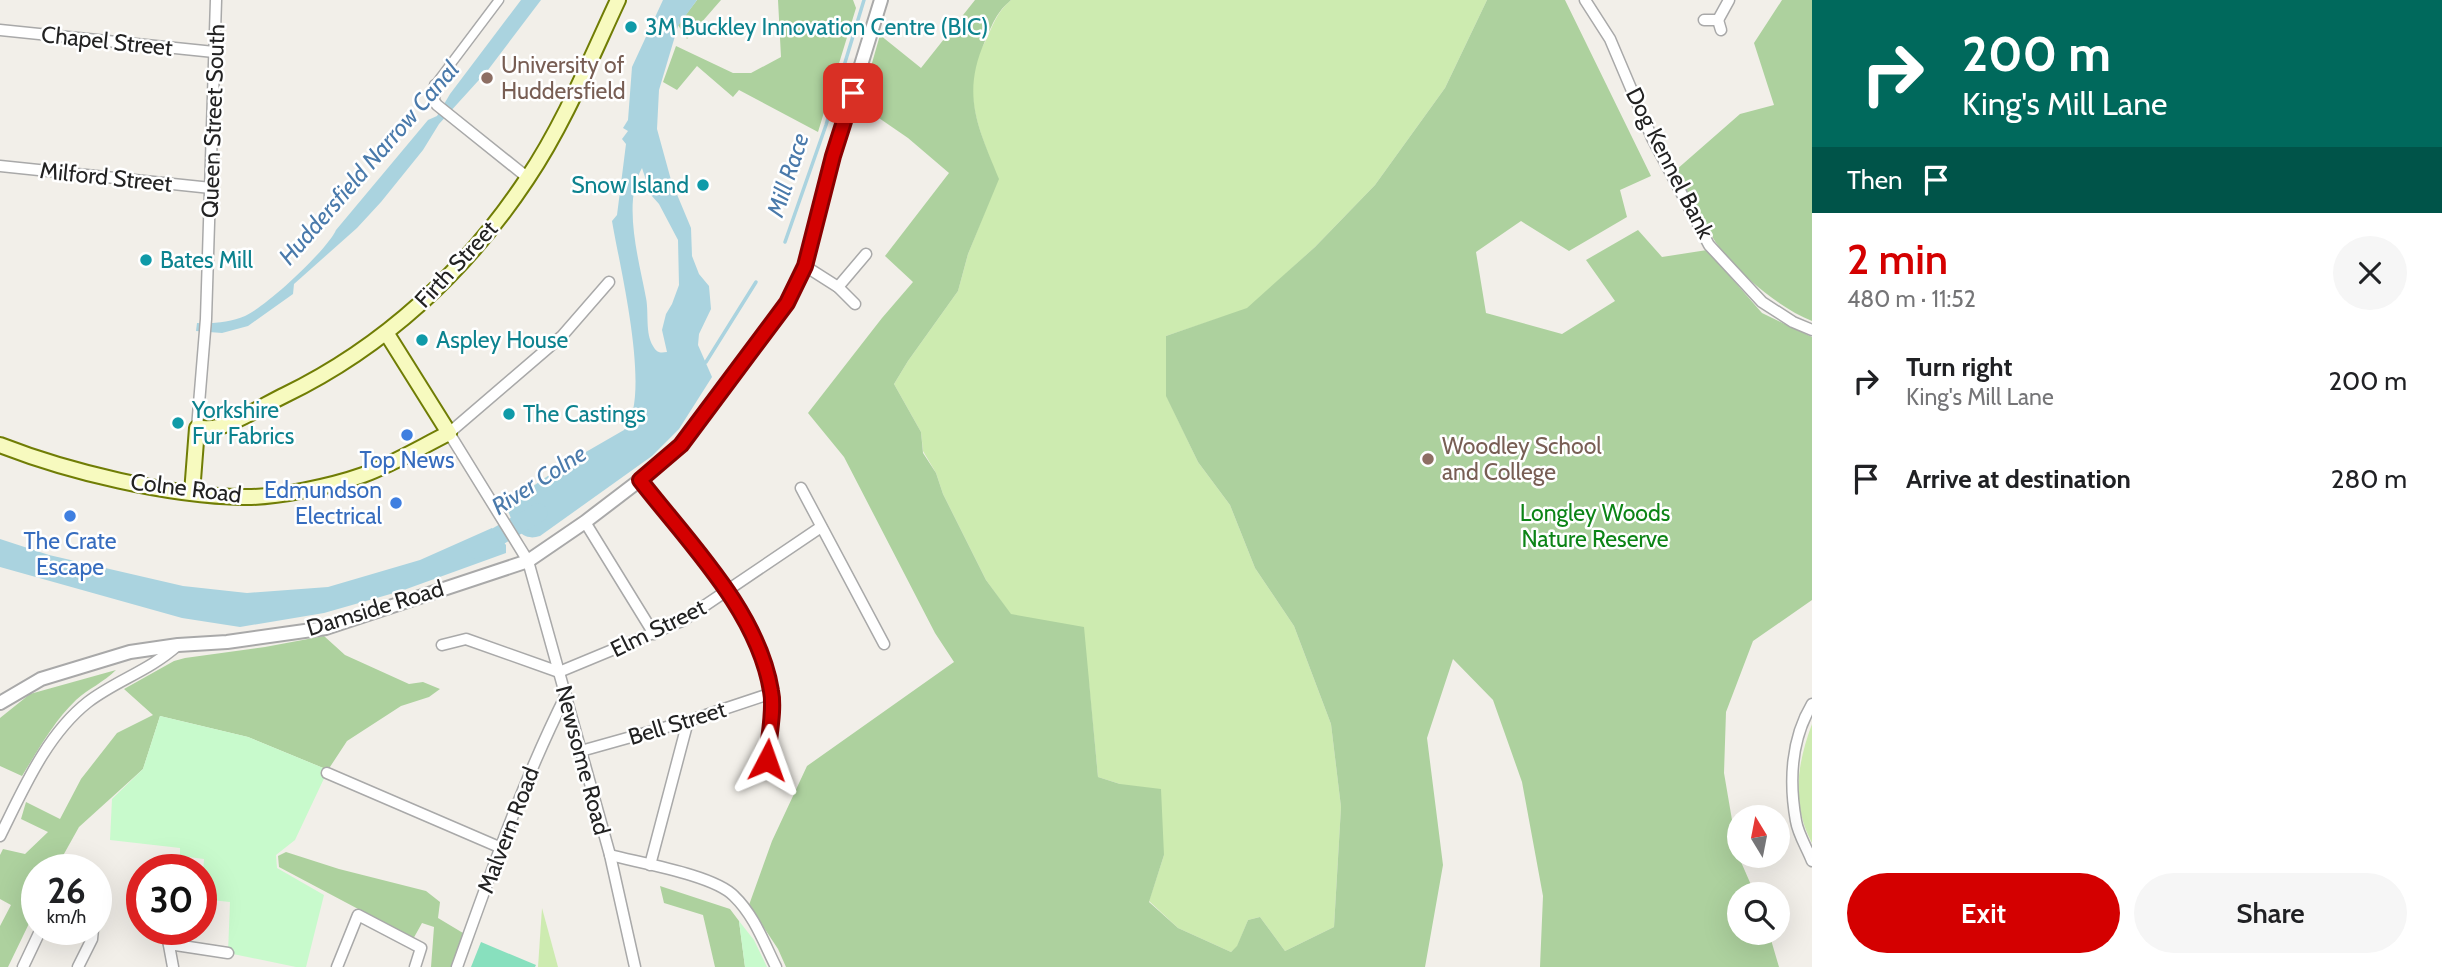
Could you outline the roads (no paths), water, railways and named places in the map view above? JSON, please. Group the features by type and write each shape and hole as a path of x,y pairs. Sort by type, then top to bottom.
{"main road":[{"name":"Firth Street","path":"197,428 217,428 310,383 387,334 462,264 528,178 557,127 618,0"},
{"path":"387,334 449,433"},
{"name":"Queen Street South","path":"192,493 197,428"},
{"name":"Colne Road","path":"0,445 29,456 115,478 192,493 246,498 308,489 363,475 449,433"}],"street":[{"name":"Queen Street South","path":"197,428 206,319 216,0"},
{"path":"499,0 435,85 434,101 528,178"},
{"name":"Damside Road","path":"0,703 41,679 130,652 326,628 526,559 585,522 640,480 681,445 787,303 805,266 833,156 881,0"},
{"name":"Dog Kennel Bank","path":"1585,0 1611,39 1652,138 1709,245 1762,302 1793,322 1812,330"},
{"path":"1721,30 1718,20 1729,0"},
{"path":"1704,20 1718,20"},
{"name":"Chapel Street","path":"0,30 214,52"},
{"name":"Milford Street","path":"0,166 211,188"},
{"path":"838,287 866,254"},
{"path":"805,266 838,287 855,304"},
{"path":"449,433 562,335 609,282"},
{"name":"Newsome Road","path":"449,433 526,559 610,855 635,967"},
{"path":"640,480 727,592 757,641 772,693 767,760"},
{"path":"801,488 884,644"},
{"path":"585,522 654,634"},
{"name":"Elm Street","path":"559,672 682,621 821,527"},
{"path":"442,645 467,639 559,672"},
{"path":"0,836 28,779 72,717 112,686 159,662 178,645"},
{"name":"Bell Street","path":"581,751 688,721 772,693"},
{"name":"Malvern Road","path":"457,967 499,847 540,746 566,695"},
{"path":"1812,704 1794,749 1792,777 1796,822 1812,861"},
{"path":"650,865 688,721"},
{"path":"327,773 499,847"},
{"path":"610,855 714,882 733,894 755,924 776,967"},
{"path":"337,967 358,915 421,948 415,967"},
{"path":"23,967 33,945"},
{"path":"78,967 89,945"},
{"path":"169,945 173,967"},
{"path":"176,945 228,953"}],"water":[{"path":"521,0 541,0 488,70 439,124 423,150 381,202 357,228 294,284 293,294 248,326 222,333 196,331 197,323 228,321 255,310 309,263 428,120 437,116 450,94"},
{"path":"663,0 697,0 678,26 659,90 657,129 671,180 691,228 692,256 699,274 709,286 711,309 699,334 698,345 712,377 679,429 652,456 540,536 527,536 517,530 506,505 565,464 624,430 632,414 635,362 632,330 612,221 617,215 626,144 622,139 628,131 623,128 628,120 632,67","holes":["642,168 651,195 659,204 678,240 679,285 662,330 667,352 656,350 649,335 646,298 636,249 633,198"]},
{"path":"492,528 506,545 506,553 401,591 324,613 240,627 182,618 0,567 0,539 49,555 183,586 247,593 328,587 420,560"}],"waterway":[{"name":"Mill Race","path":"785,242 826,125 864,0"},
{"name":"Mill Race","path":"706,362 756,282"},
{"name":"River Colne","path":"476,549 538,513"}],"place":[{"name":"3M Buckley Innovation Centre (BIC)","path":"631,27"},
{"name":"University of Huddersfield","path":"487,78"},
{"name":"Snow Island","path":"703,185"},
{"name":"Bates Mill","path":"146,260"},
{"name":"Aspley House","path":"422,340"},
{"name":"The Castings","path":"509,414"},
{"name":"Yorkshire Fur Fabrics","path":"178,423"},
{"name":"Top News","path":"407,435"},
{"name":"Woodley School and College","path":"1428,459"},
{"name":"Edmundson Electrical","path":"396,503"},
{"name":"The Crate Escape","path":"70,516"}],"water label":[{"name":"Huddersfield Narrow Canal","path":"369,163"}],"park label":[{"name":"Longley Woods Nature Reserve","path":"1595,526"}]}
